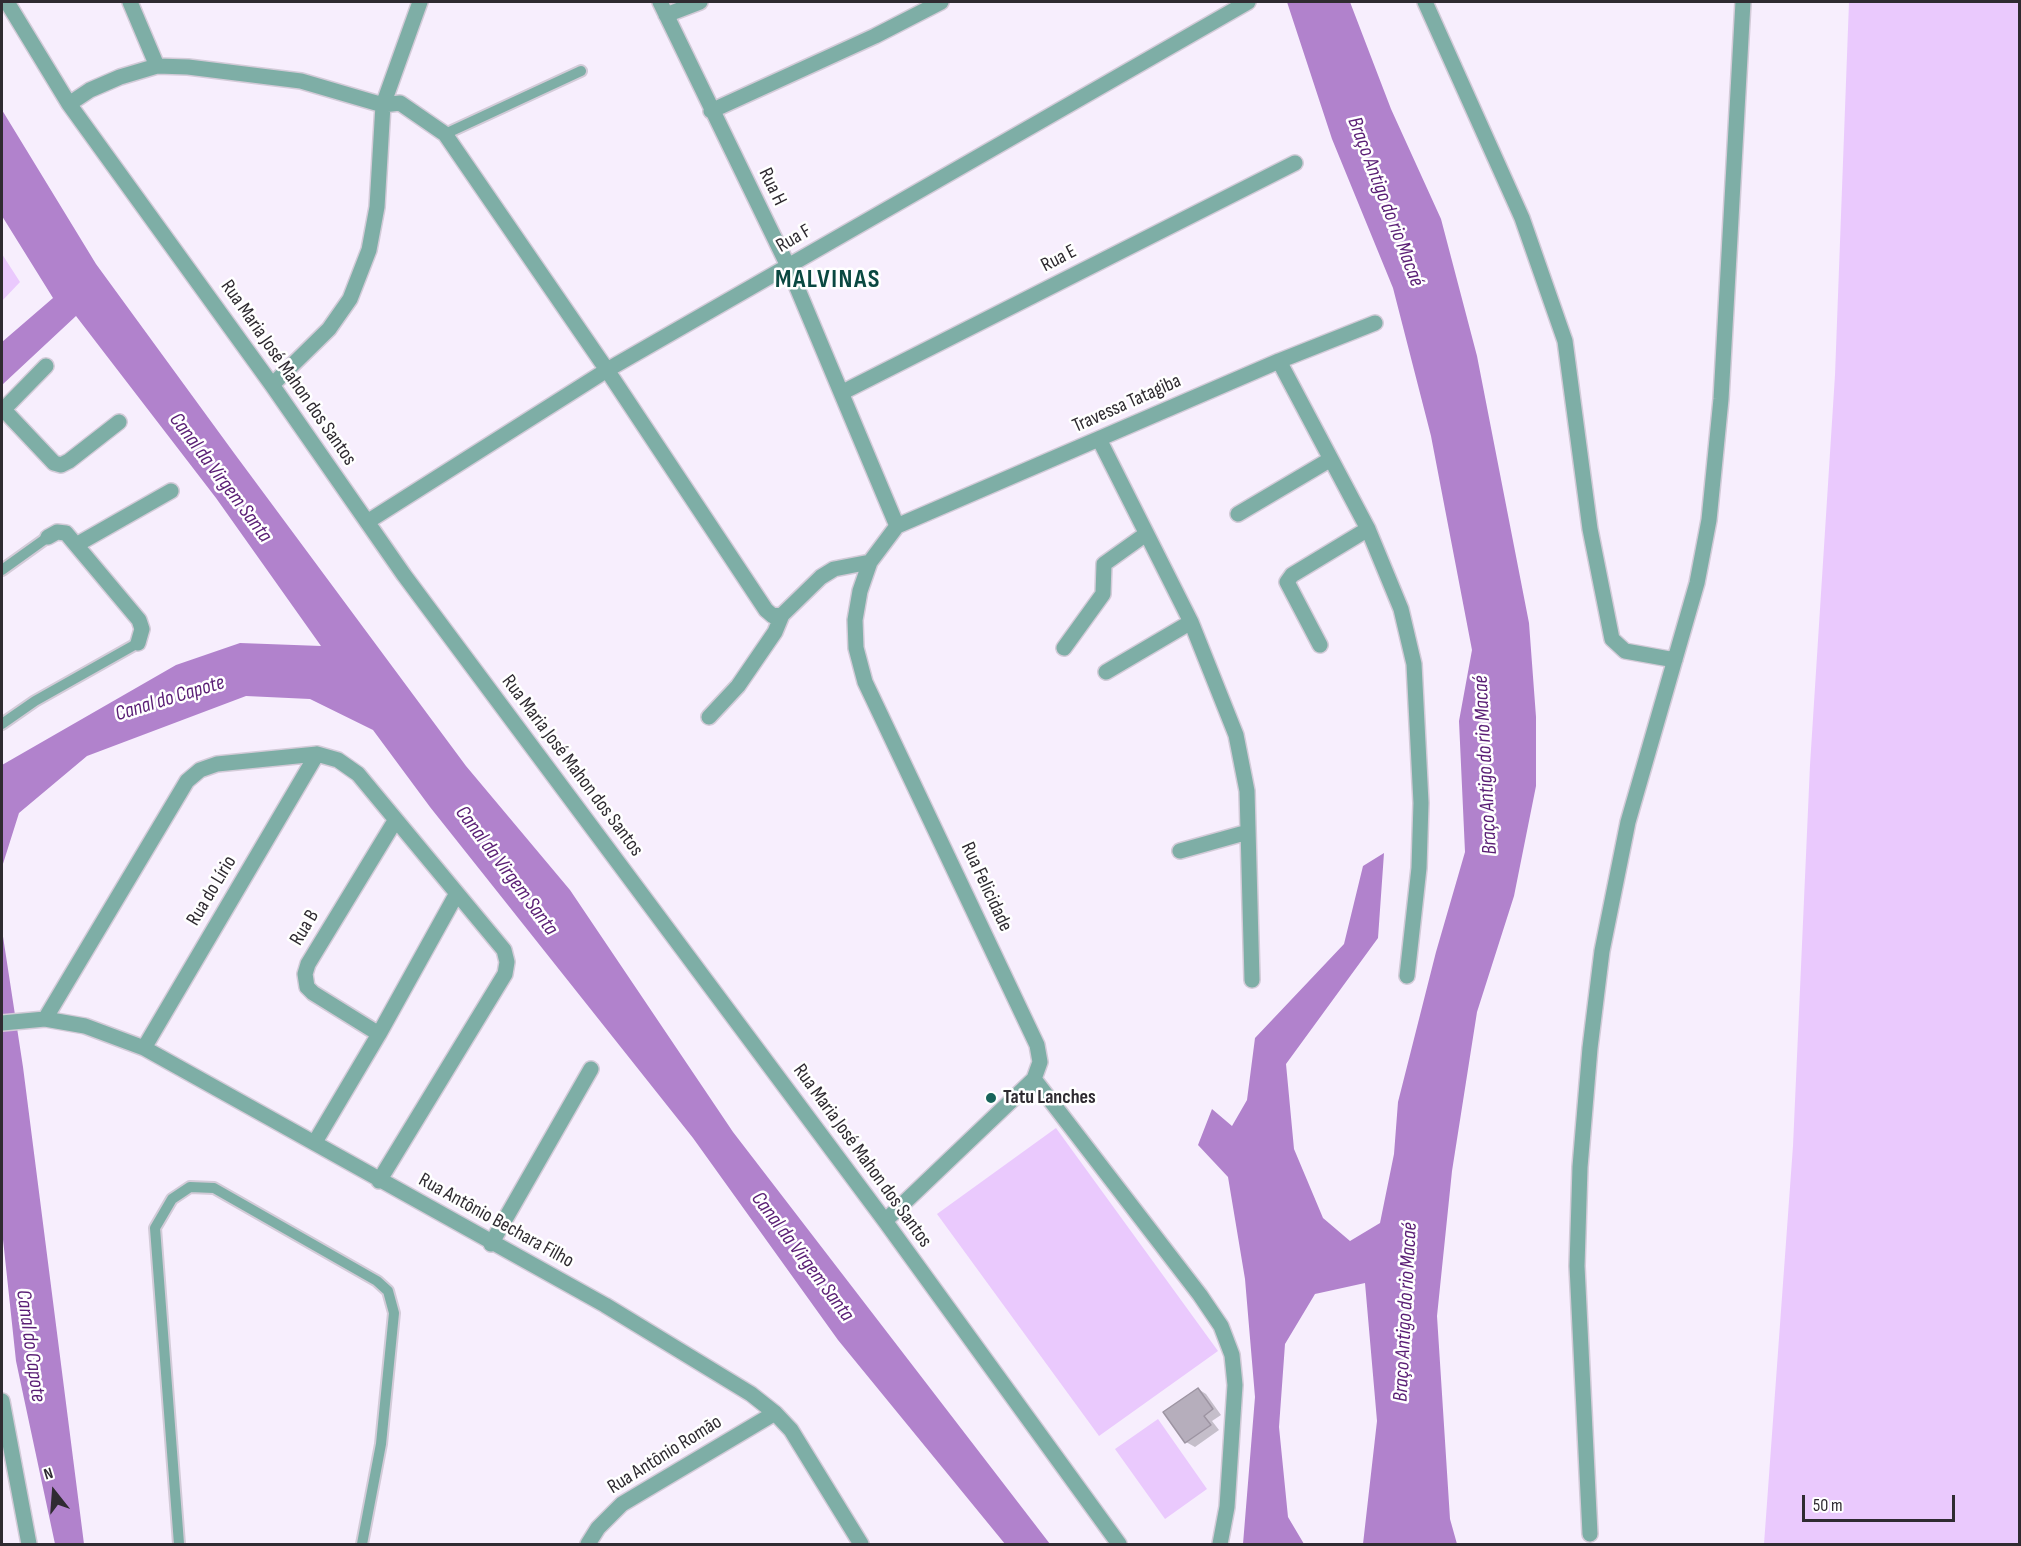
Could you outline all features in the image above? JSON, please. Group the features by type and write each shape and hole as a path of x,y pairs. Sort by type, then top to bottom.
{"street":[{"name":"Rua Maria José Mahon dos Santos","path":"7,2 69,104 272,385 367,522 885,1221 1119,1545"},
{"path":"130,2 157,66"},
{"path":"272,385 329,329 350,299 369,250 377,207 383,105 420,2"},
{"path":"663,8 700,2"},
{"path":"711,111 875,36 941,2"},
{"name":"Rua F","path":"367,522 607,370 1248,2"},
{"path":"1425,2 1522,218 1565,341 1590,529 1612,639 1625,651 1675,660"},
{"path":"1590,1534 1578,1266 1580,1167 1590,1048 1602,951 1628,822 1697,583 1710,520 1721,399 1743,2"},
{"name":"Rua H","path":"663,8 788,267 843,392 897,526"},
{"path":"69,104 90,90 120,77 157,66 198,68 301,81 383,105 400,103 446,134 607,370 766,610 773,616 782,615"},
{"name":"Rua E","path":"843,392 1295,163"},
{"name":"Travessa Tatagiba","path":"897,526 1279,361 1375,323"},
{"path":"1279,361 1368,529 1401,609 1414,664 1421,803 1419,868 1407,976"},
{"path":"46,366 2,410 54,463 61,465 69,461 119,422"},
{"path":"1099,439 1191,622 1236,735 1247,791 1252,980"},
{"path":"1238,514 1331,459"},
{"path":"76,545 171,491"},
{"name":"Rua Felicidade","path":"897,526 870,562 860,591 855,620 856,648 866,682 1037,1045 1040,1062 1034,1079"},
{"path":"1320,645 1287,582 1292,575 1368,529"},
{"path":"48,537 57,532 66,533 139,620 142,629 138,643"},
{"path":"1064,648 1103,594 1104,564 1146,534"},
{"path":"709,717 738,686 775,633 782,615 820,577 834,569 870,562"},
{"path":"1106,672 1191,622"},
{"path":"45,1020 187,780 200,770 217,764 317,754 338,760 358,774 456,895 504,950 507,962 505,974 379,1181"},
{"name":"Rua do Lírio","path":"144,1048 317,754"},
{"name":"Rua B","path":"379,1035 313,993 307,987 305,974 308,964 395,821"},
{"path":"1180,851 1248,832"},
{"path":"315,1142 379,1035 456,895"},
{"name":"Rua Antônio Bechara Filho","path":"2,1023 19,1020 45,1020 85,1026 144,1048 315,1142 491,1244 605,1305 751,1394 775,1413 790,1430 861,1545"},
{"path":"491,1244 591,1069"},
{"path":"885,1221 1034,1079 1200,1294 1221,1326 1232,1355 1235,1385 1227,1507 1220,1545"},
{"path":"2,1401 29,1545"},
{"name":"Rua Antônio Romão","path":"588,1545 598,1528 622,1504 775,1413"}],"lane":[{"path":"446,134 581,71"},
{"path":"2,570 48,537"},
{"path":"2,724 35,701 138,643"},
{"path":"179,1545 155,1228 172,1199 190,1187 214,1188 377,1281 388,1291 394,1313 381,1444 362,1545"}],"shaded area":[{"path":"1849,2 2019,2 2019,1544 1764,1544 1793,1146 1810,765 1835,375"},
{"path":"2,254 20,282 2,301"},
{"path":"1056,1128 1218,1351 1099,1436 937,1214"},
{"path":"1158,1419 1207,1489 1165,1519 1115,1449"}],"water":[{"name":"Braço Antigo do rio Macaé","path":"1287,2 1350,2 1391,109 1441,219 1477,356 1529,623 1536,717 1536,786 1514,896 1477,1012 1452,1171 1437,1316 1450,1519 1457,1544 1363,1544 1377,1421 1365,1283 1315,1294 1285,1344 1279,1427 1288,1517 1304,1544 1243,1544 1255,1397 1245,1279 1228,1177 1198,1145 1212,1109 1232,1126 1247,1100 1255,1038 1344,944 1363,866 1384,853 1378,938 1286,1064 1294,1149 1323,1218 1350,1241 1380,1223 1394,1154 1398,1102 1436,952 1465,852 1459,721 1472,650 1431,436 1393,288 1332,139"},
{"path":"2,110 96,264 234,453 466,766 570,890 733,1132 1050,1544 1005,1544 838,1340 693,1138 430,807 373,730 310,699 246,696 87,756 19,813 2,867 2,765 176,665 240,643 321,646 216,498 76,316 2,385 2,342 53,298 2,216"},
{"name":"Canal do Capote","path":"2,930 23,1067 84,1544 55,1544 16,1361 2,1230"}],"building":[{"path":"1198,1388 1213,1409 1204,1416 1211,1425 1185,1443 1163,1412"}],"place":[{"name":"Tatu Lanches","path":"991,1098"}],"district":[{"name":"MALVINAS","path":"828,280"}],"water label":[{"name":"Canal da Virgem Santa","path":"220,478"},
{"name":"Canal da Virgem Santa","path":"506,871"},
{"name":"Canal da Virgem Santa","path":"802,1257"}]}
